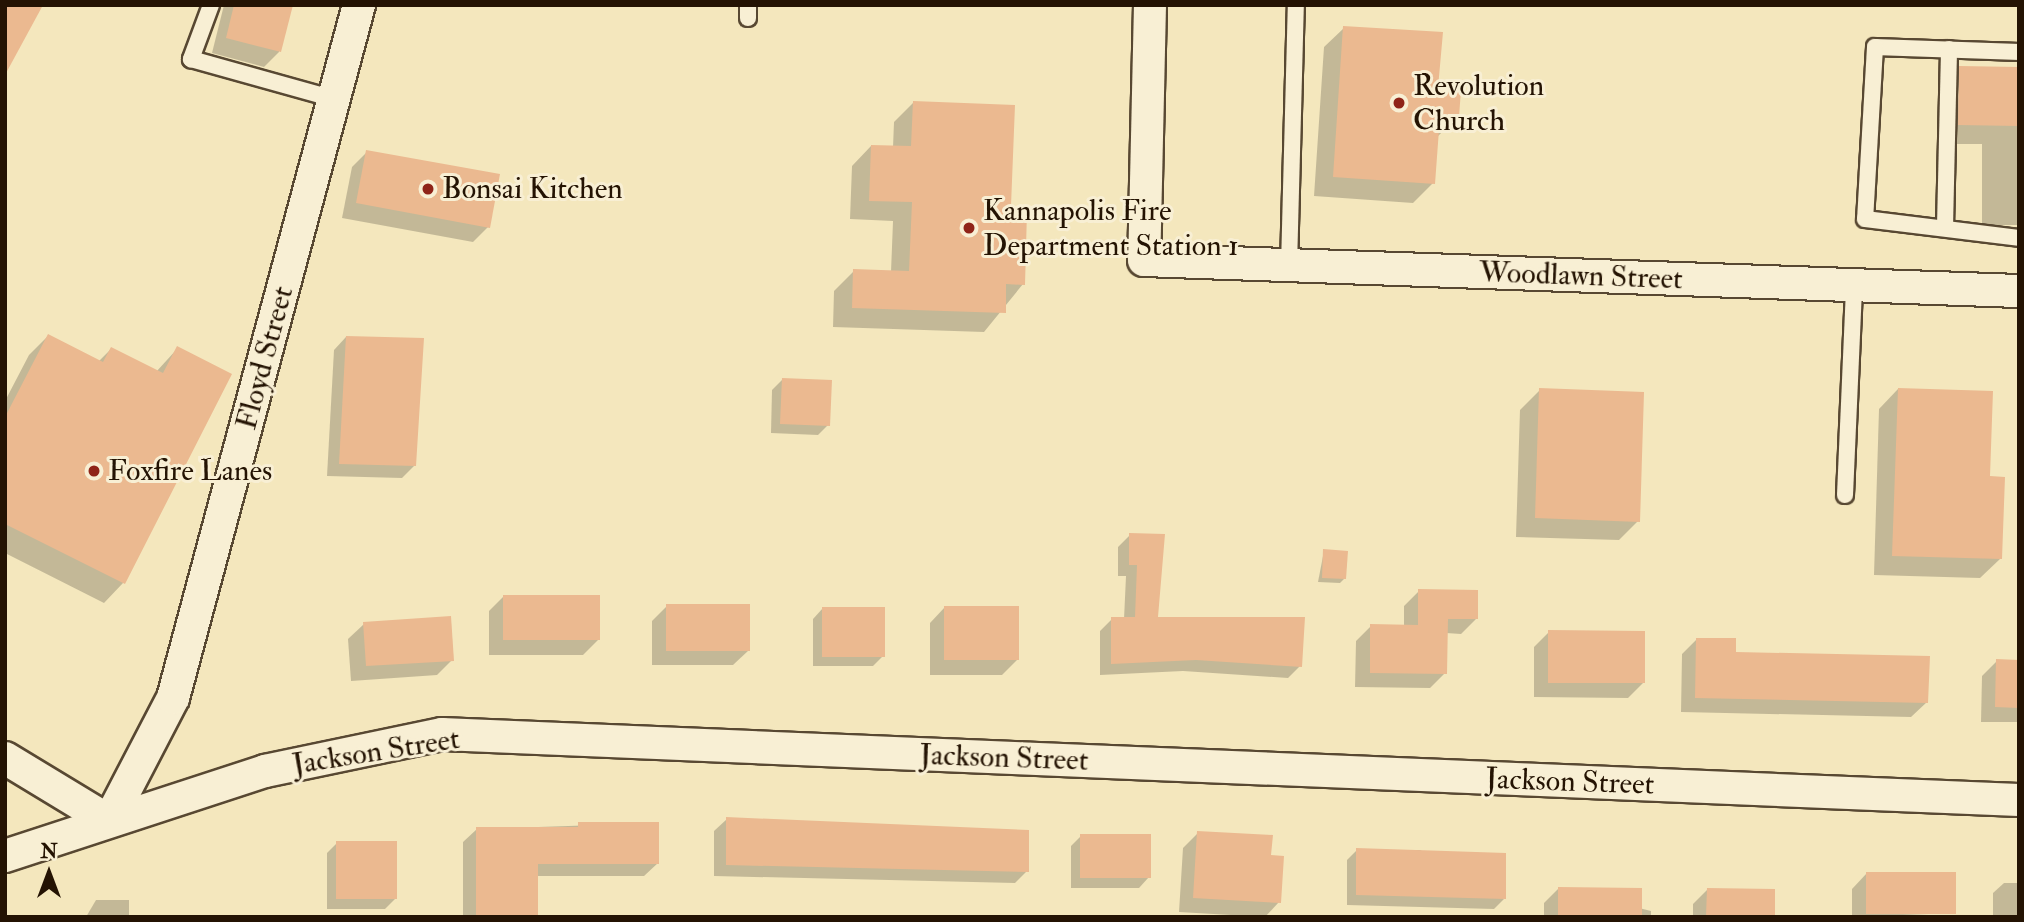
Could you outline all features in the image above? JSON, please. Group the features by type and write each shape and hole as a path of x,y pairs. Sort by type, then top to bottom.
{"street":[{"name":"Floyd Street","path":"110,821 173,698 359,5"},
{"name":"Woodlawn Street","path":"1150,5 1144,260 2019,291"},
{"name":"Jackson Street","path":"5,856 265,771 442,734 2019,800"},
{"path":"5,758 110,821"}],"lane":[{"path":"211,5 191,59 334,99"},
{"path":"1289,265 1296,5"},
{"path":"2019,52 1875,47 1865,219 2019,238"},
{"path":"1945,227 1949,49"},
{"path":"1845,495 1854,285"}],"building":[{"path":"5,5 43,5 5,75"},
{"path":"234,5 293,5 281,52 226,38"},
{"name":"Revolution Church","path":"1343,26 1443,32 1438,88 1461,90 1459,117 1440,116 1435,184 1333,177"},
{"path":"1959,66 2019,67 2019,126 1958,125"},
{"name":"Kannapolis Fire Department Station 1","path":"913,101 1015,105 1011,206 1027,211 1025,285 1006,284 1006,313 852,308 853,269 909,271 912,202 869,201 871,145 911,146"},
{"name":"Bonsai Kitchen","path":"366,150 500,174 490,228 356,203"},
{"name":"Foxfire Lanes","path":"48,334 103,362 111,347 163,373 177,346 232,374 125,584 5,524 5,417"},
{"path":"346,336 424,338 416,466 339,464"},
{"path":"782,378 832,380 830,426 780,424"},
{"path":"1539,388 1644,392 1640,522 1535,518"},
{"path":"1898,388 1993,391 1990,476 2005,477 2002,559 1892,556"},
{"path":"1129,533 1165,534 1158,617 1305,617 1302,667 1196,660 1111,664 1111,617 1135,617 1137,565 1129,565"},
{"path":"1323,549 1348,551 1346,579 1322,578"},
{"path":"1418,589 1478,590 1478,619 1448,619 1447,674 1370,673 1370,624 1418,625"},
{"path":"503,595 600,595 600,640 503,640"},
{"path":"666,604 750,604 750,651 666,651"},
{"path":"944,606 1019,606 1019,660 944,660"},
{"path":"822,607 885,607 885,657 822,657"},
{"path":"451,616 454,661 366,666 363,622"},
{"path":"1548,630 1645,631 1645,683 1548,683"},
{"path":"1696,638 1736,638 1736,652 1930,656 1928,703 1695,698"},
{"path":"1996,659 2019,660 2019,708 1995,707"},
{"path":"726,817 1029,830 1029,872 726,865"},
{"path":"578,822 659,822 659,864 538,864 538,917 476,917 476,827 578,827"},
{"path":"1197,831 1273,835 1271,855 1284,856 1281,903 1193,898"},
{"path":"1080,834 1151,834 1151,878 1080,878"},
{"path":"336,841 397,841 397,899 336,899"},
{"path":"1356,848 1506,853 1506,899 1356,895"},
{"path":"1866,872 1956,872 1956,914 1866,914"},
{"path":"1558,887 1642,888 1642,917 1558,917"},
{"path":"1707,888 1775,889 1775,917 1706,917"}],"place":[{"name":"Revolution Church","path":"1399,103"},
{"name":"Bonsai Kitchen","path":"428,189"},
{"name":"Kannapolis Fire Department Station 1","path":"969,228"},
{"name":"Foxfire Lanes","path":"94,471"}]}
